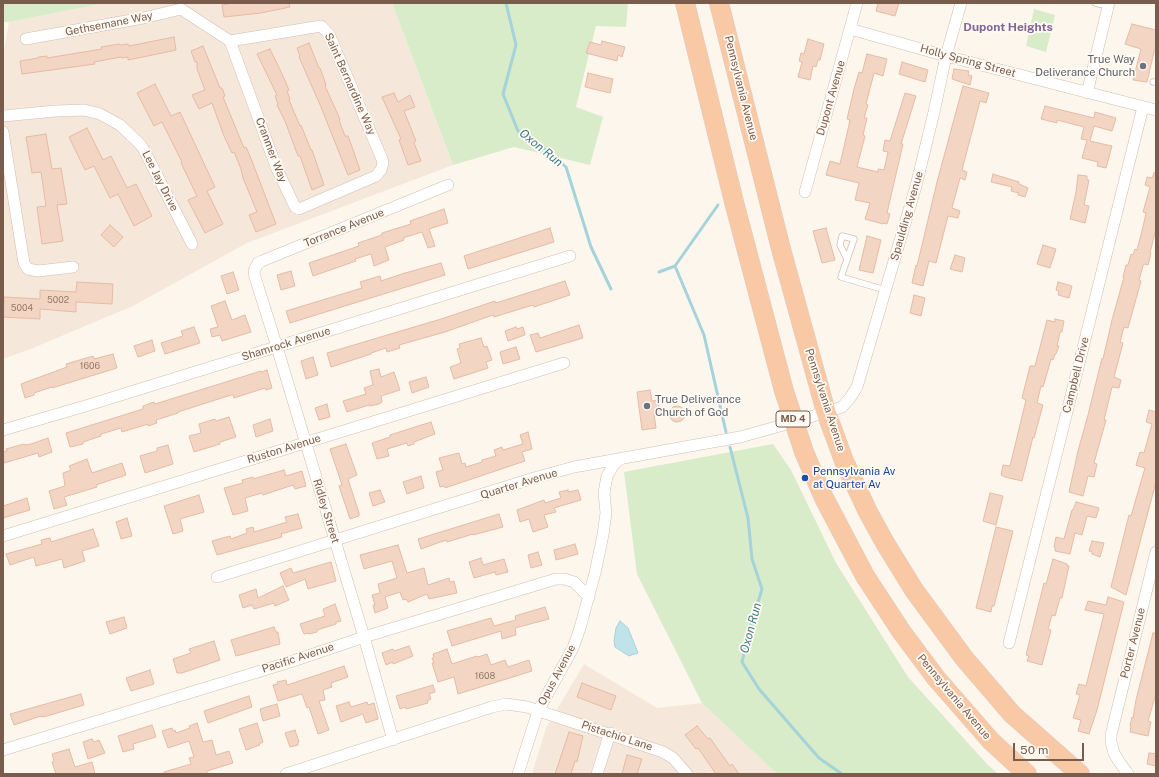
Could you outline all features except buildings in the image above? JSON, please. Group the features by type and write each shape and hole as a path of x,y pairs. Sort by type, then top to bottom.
{"highway":[{"name":"Pennsylvania Avenue","path":"685,3 784,391 804,452 824,498 865,576 901,631 936,678 986,735 1027,774"},
{"name":"Pennsylvania Avenue","path":"719,3 783,256 826,412 844,460 868,512 914,590 985,684 1012,714 1080,774"}],"street":[{"name":"Dupont Avenue","path":"804,192 857,3"},
{"name":"Spaulding Avenue","path":"826,412 842,407 857,387 916,186 946,56 961,3"},
{"path":"1087,93 1109,4"},
{"name":"Gethsemane Way","path":"26,39 129,20 179,6 230,41"},
{"name":"Saint Bernardine Way","path":"230,41 321,26 328,32 383,161 376,176 345,189"},
{"name":"Holly Spring Street","path":"850,29 946,56 1156,110"},
{"name":"Cranmer Way","path":"230,41 277,169 295,207 301,209 345,189"},
{"name":"Campbell Drive","path":"1009,643 1142,107"},
{"name":"Lee Jay Drive","path":"3,116 84,110 100,114 120,125 143,148 192,244"},
{"path":"3,132 26,268 38,271 73,266"},
{"name":"Torrance Avenue","path":"256,282 254,273 258,263 448,184"},
{"name":"Shamrock Avenue","path":"3,430 570,256"},
{"name":"Ridley Street","path":"256,282 364,636 393,740"},
{"name":"Ruston Avenue","path":"3,536 564,363"},
{"name":"Quarter Avenue","path":"216,577 534,478 574,467 740,437 826,412"},
{"name":"Opus Avenue","path":"286,774 500,704 521,705 538,711 573,648 589,597 603,535 606,513 604,494 607,476 614,464 624,457"},
{"name":"Porter Avenue","path":"1128,774 1114,753 1111,735 1156,552"},
{"name":"Pacific Avenue","path":"3,750 290,662 364,636 556,579 564,578 574,582 589,597"},
{"path":"518,774 538,711"},
{"name":"Pistachio Lane","path":"538,711 610,733 663,752 673,758 687,774"},
{"path":"597,774 610,733"}],"lane":[{"path":"1095,3 1109,4"},
{"path":"847,259 841,277 885,290"}],"shaded area":[{"path":"106,3 392,3 453,165 247,243 133,306 3,359 3,56 9,22"},
{"path":"584,664 657,708 702,703 777,774 532,774 546,728"}],"green space":[{"path":"3,3 106,3 3,22"},
{"path":"392,3 628,3 626,27 596,26 576,107 603,117 590,165 514,147 453,165"},
{"path":"1034,9 1055,15 1046,52 1026,46"},
{"path":"773,444 791,470 836,563 908,677 987,764 998,774 777,774 702,703 637,574 624,472"}],"water":[{"path":"620,621 628,628 638,653 629,656 615,647 614,641 616,628"}],"waterway":[{"name":"Oxon Run","path":"506,3 516,45 503,94 518,131 549,152 566,167 591,247 611,289"},
{"name":"Oxon Run","path":"718,205 675,266 704,335 726,432"},
{"name":"Oxon Run","path":"659,272 675,266"},
{"name":"Oxon Run","path":"730,447 748,518 752,559 762,589 742,662 759,689 819,758 842,774"}],"place":[{"name":"True Way Deliverance Church","path":"1143,66"},
{"name":"True Deliverance Church of God","path":"647,406"},
{"name":"Pennsylvania Av at Quarter Av","path":"805,478"}],"district":[{"name":"Dupont Heights","path":"1008,27"}]}
